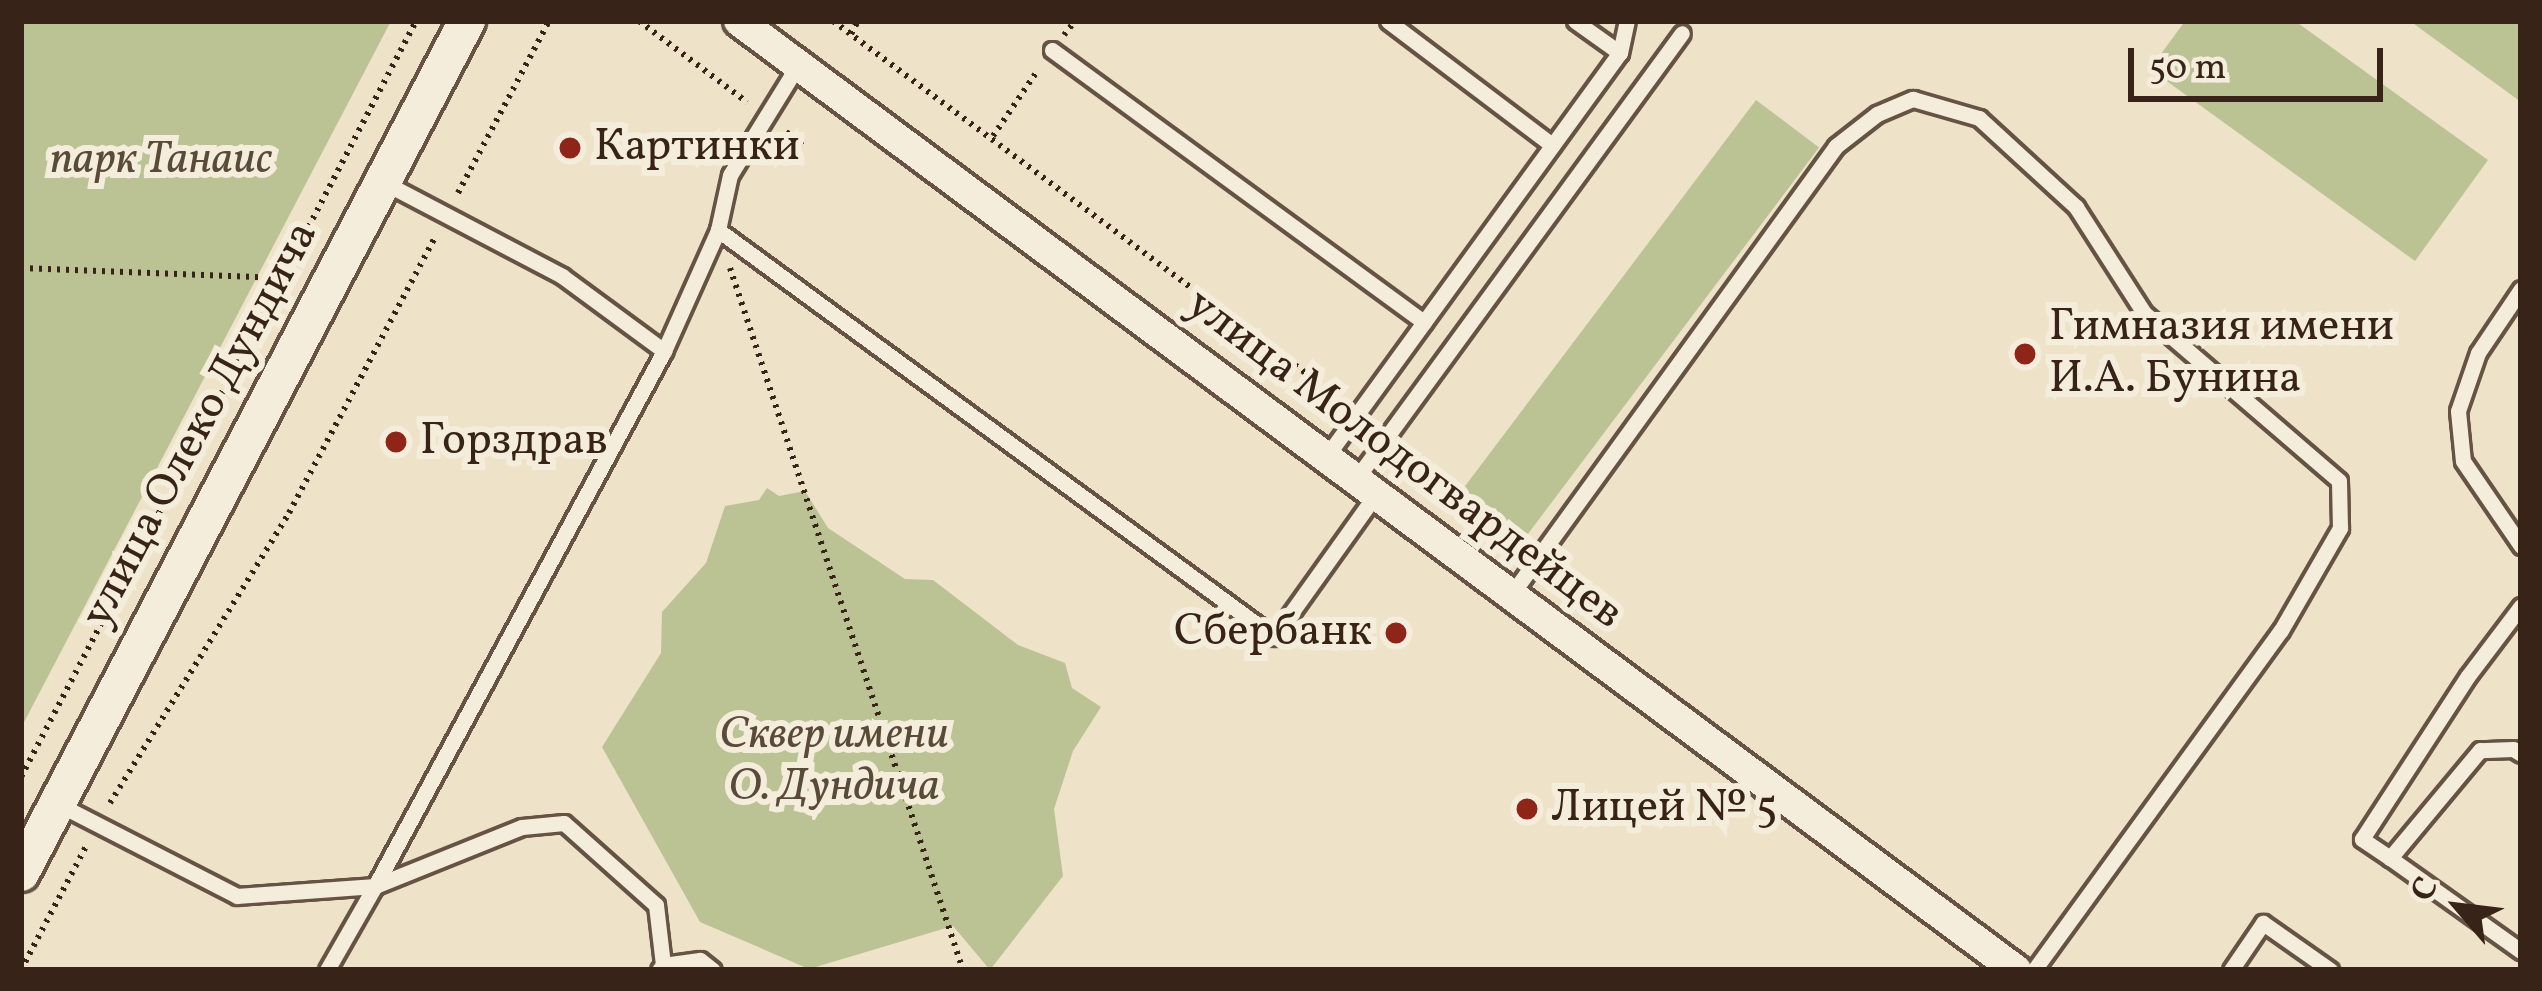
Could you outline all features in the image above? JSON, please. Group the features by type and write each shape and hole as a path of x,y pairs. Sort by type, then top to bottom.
{"street":[{"name":"улица Олеко Дундича","path":"21,873 466,21"},
{"name":"улица Молодогвардейцев","path":"752,25 798,65 2015,970"}],"lane":[{"path":"1388,21 1552,145"},
{"path":"1575,21 1620,52"},
{"path":"1326,457 1620,52 1627,21"},
{"path":"718,230 1274,637 1366,487 1682,33"},
{"path":"1052,50 1424,322"},
{"path":"327,970 664,351 718,230 730,175 798,65"},
{"path":"1511,596 1836,146 1876,114 1913,99 1978,118 2076,207 2144,313 2339,481 2340,528 2281,630 2034,970"},
{"path":"383,182 562,276 664,351"},
{"path":"2521,289 2478,353 2458,411 2463,461 2521,546"},
{"path":"2521,606 2468,676 2362,839 2521,951"},
{"path":"2390,858 2480,749 2513,749 2521,754"},
{"path":"57,804 236,896 376,886 522,827 564,823 656,905 661,967 700,960 713,970"},
{"path":"2231,970 2263,923 2330,970"}],"path":[{"path":"21,777 416,21"},
{"path":"21,970 99,822 289,513 549,21"},
{"path":"639,21 806,147"},
{"path":"833,21 1312,377"},
{"path":"851,34 858,21"},
{"path":"993,136 1075,21"},
{"path":"718,230 963,970"},
{"path":"21,268 282,278"}],"green space":[{"name":"парк Танаис","path":"21,21 391,21 21,728"},
{"path":"2185,21 2295,21 2488,160 2415,261 2150,69"},
{"path":"2410,21 2521,21 2521,102"},
{"path":"1756,100 1819,148 1519,546 1456,499"},
{"name":"Сквер имени О. Дундича","path":"767,488 779,496 805,491 828,528 905,579 933,580 1018,645 1065,663 1072,688 1101,707 1073,751 1054,809 1063,876 990,970 953,926 809,969 700,922 602,747 661,653 662,612 706,563 725,506 759,500"}],"place":[{"name":"Картинки","path":"570,148"},
{"name":"Гимназия имени И.А. Бунина","path":"2025,354"},
{"name":"Горздрав","path":"396,442"},
{"name":"Сбербанк","path":"1396,633"},
{"name":"Лицей № 5","path":"1527,809"}]}
